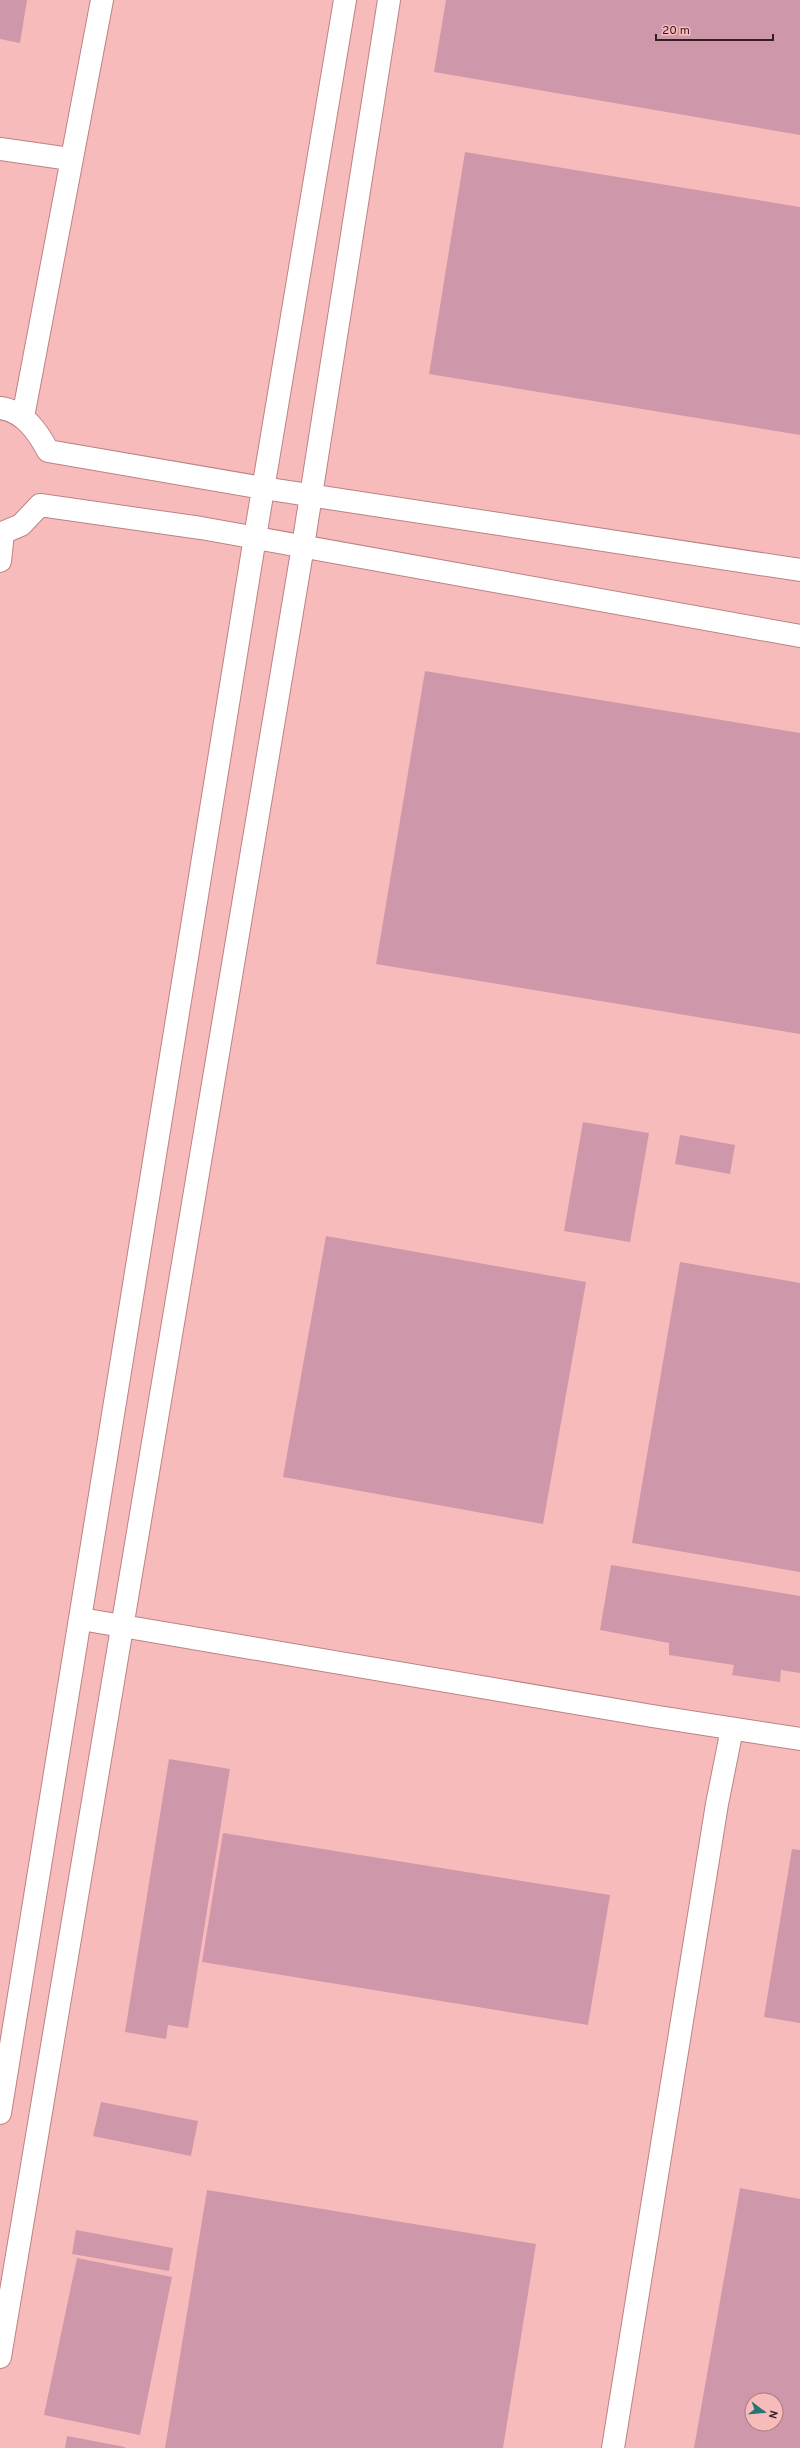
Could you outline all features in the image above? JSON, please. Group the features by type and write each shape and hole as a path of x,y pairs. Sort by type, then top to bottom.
{"street":[{"path":"23,418 70,159 102,0"},
{"path":"0,2113 263,488 345,0"},
{"path":"0,2357 123,1627 302,546 389,0"},
{"path":"0,149 70,159"},
{"path":"0,408 23,418 38,433 48,451 263,488 800,570"},
{"path":"0,560 1,534 21,525 40,505 255,537 800,636"},
{"path":"81,1619 800,1739"},
{"path":"613,2448 717,1804 732,1728"}],"building":[{"path":"0,0 27,0 20,43 0,39"},
{"path":"446,0 800,0 800,135 434,72"},
{"path":"465,152 800,207 800,435 429,374"},
{"path":"425,671 800,733 800,1034 376,964"},
{"path":"583,1122 649,1133 630,1242 564,1231"},
{"path":"680,1135 735,1145 730,1174 675,1164"},
{"path":"326,1236 586,1282 543,1524 283,1477"},
{"path":"680,1262 800,1283 800,1572 632,1543"},
{"path":"611,1565 800,1596 800,1673 781,1670 780,1682 732,1675 734,1665 669,1655 669,1643 600,1630"},
{"path":"169,1759 230,1769 188,2028 168,2025 166,2039 125,2032"},
{"path":"223,1833 610,1895 588,2025 202,1962"},
{"path":"792,1849 800,1850 800,2023 764,2017"},
{"path":"101,2102 198,2121 191,2156 93,2136"},
{"path":"740,2188 800,2199 800,2448 694,2448"},
{"path":"207,2190 536,2244 503,2448 165,2448"},
{"path":"76,2230 173,2248 169,2271 72,2254"},
{"path":"77,2258 172,2277 140,2435 44,2415"},
{"path":"67,2436 125,2447 125,2448 65,2448"}]}
